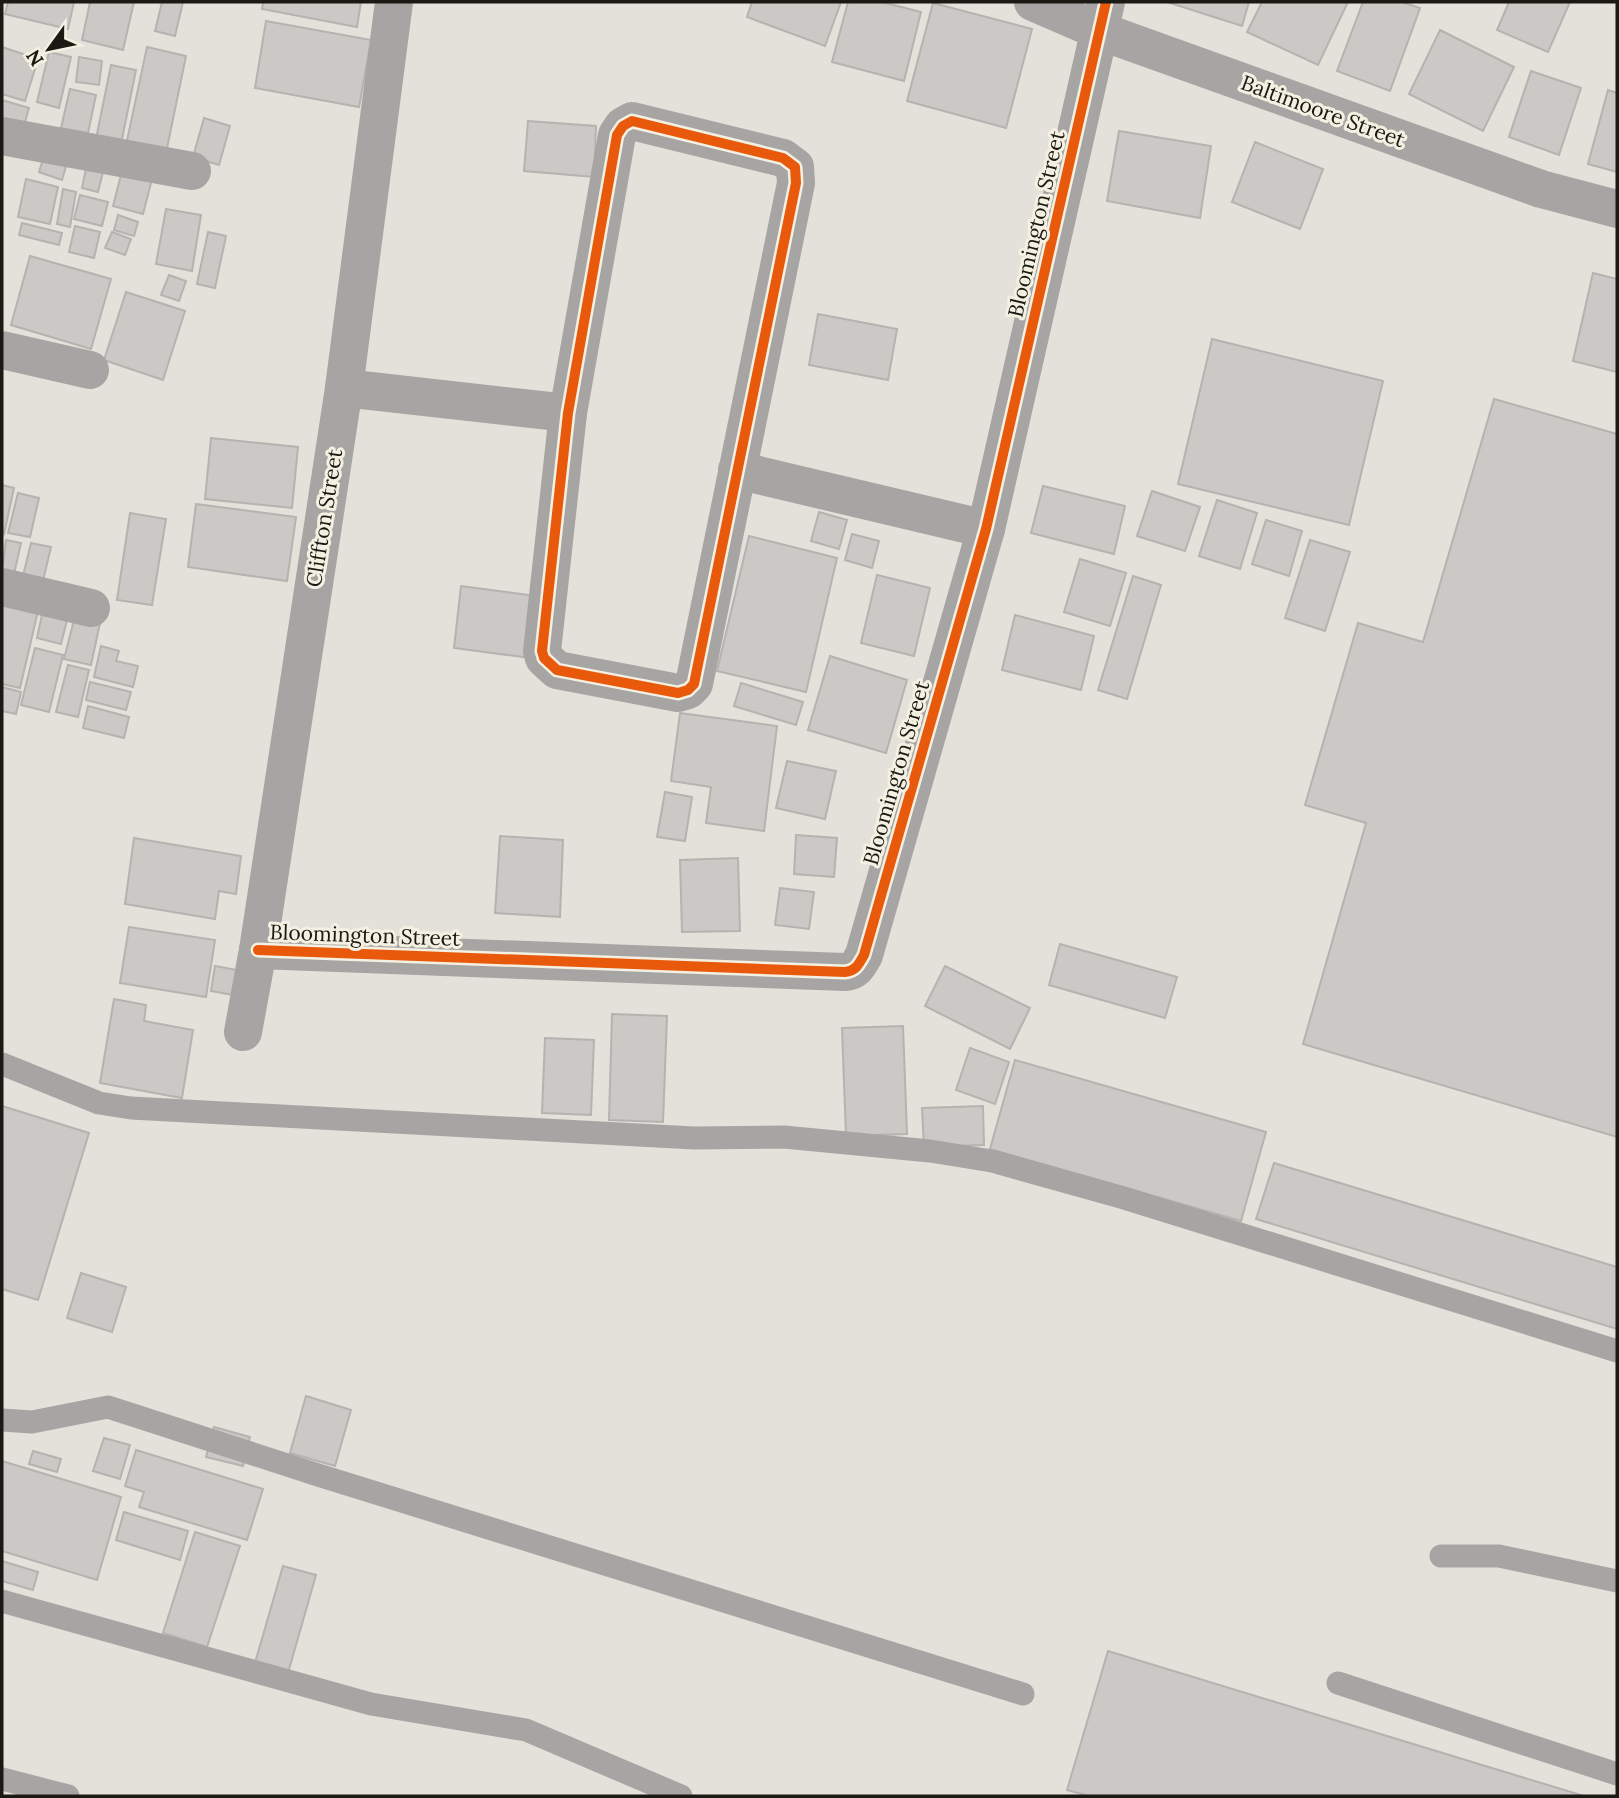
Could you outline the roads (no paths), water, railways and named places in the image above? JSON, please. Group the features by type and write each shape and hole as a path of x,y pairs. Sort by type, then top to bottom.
{"street":[{"name":"Cliffton Street","path":"243,1032 344,388 394,2"},
{"name":"Baltimoore Street","path":"1033,2 1103,16 1541,188 1617,209"},
{"name":"Bloomington Street","path":"257,950 853,971 864,955 986,529 1103,16"},
{"path":"632,121 783,158 795,167 796,183 694,684 688,690 678,693 557,670 544,658 542,651 568,413 617,135 623,127 632,121"},
{"path":"2,136 192,171"},
{"path":"2,351 90,369"},
{"path":"344,388 568,413"},
{"path":"737,470 986,529"},
{"path":"2,587 91,608"}],"lane":[{"path":"2,1064 99,1103 131,1108 694,1138 784,1137 919,1150 992,1161 1124,1198 1617,1351"},
{"path":"2,1420 32,1423 108,1407 1023,1694"},
{"path":"1441,1556 1499,1556 1617,1581"},
{"path":"2,1601 371,1704 526,1730 681,1796"},
{"path":"1339,1683 1617,1774"},
{"path":"2,1779 68,1796"}]}
